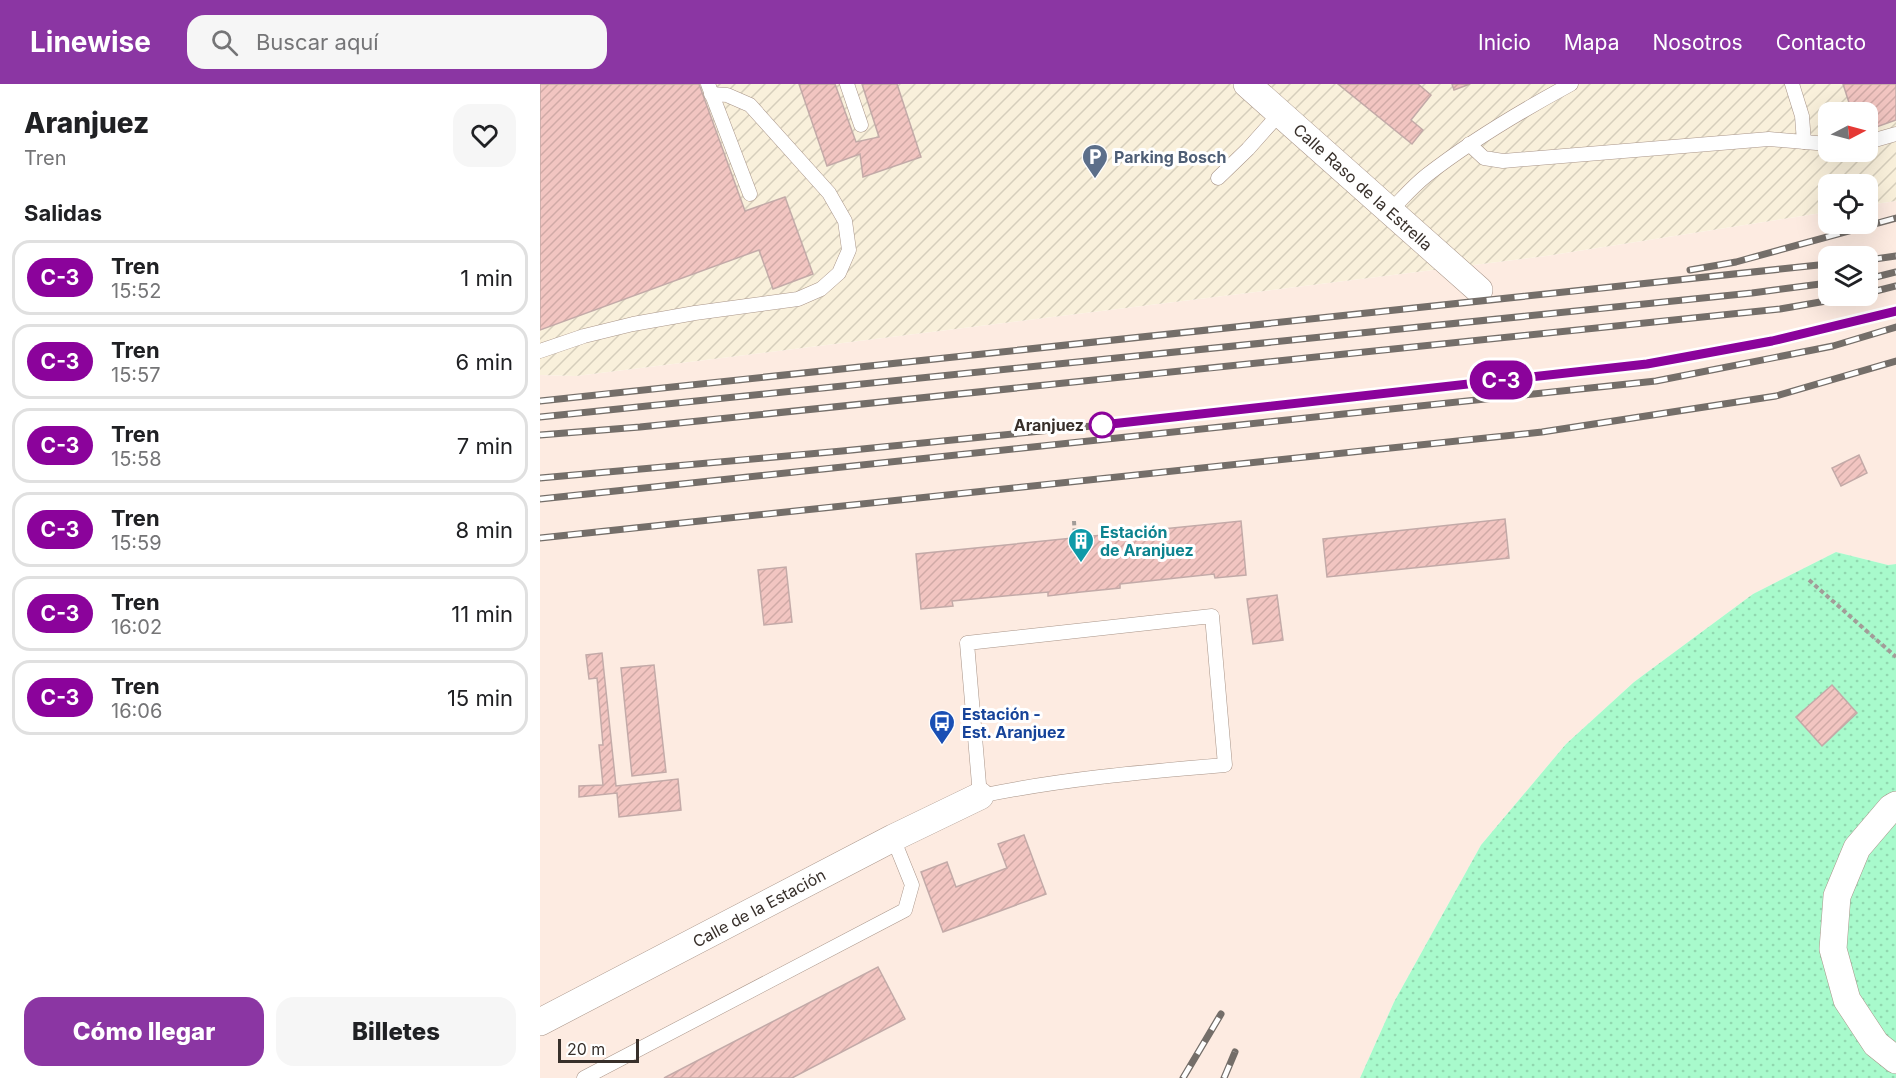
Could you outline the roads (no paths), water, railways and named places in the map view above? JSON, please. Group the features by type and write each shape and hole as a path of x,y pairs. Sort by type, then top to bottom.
{"street":[{"name":"Calle Raso de la Estrella","path":"1247,84 1479,290"},
{"name":"Calle de la Estación","path":"540,1022 893,838 980,796"},
{"path":"1896,805 1857,848 1837,896 1833,949 1847,1000 1876,1044 1896,1060"}],"lane":[{"path":"847,84 861,125"},
{"path":"1390,211 1425,177 1469,144 1523,110 1571,84"},
{"path":"1792,84 1802,116 1804,141"},
{"path":"709,89 750,194"},
{"path":"540,351 584,336 633,324 798,299 821,289 839,273 849,250 845,221 829,193 750,105 709,89"},
{"path":"1218,178 1280,113"},
{"path":"1878,139 1896,134"},
{"path":"1469,144 1484,158 1503,161 1769,139 1818,143"},
{"path":"1212,616 1225,765 1101,776 980,796 966,643 1212,616"},
{"path":"584,1078 905,910 912,885 893,838"}],"railway":[{"path":"1690,270 1736,262 1896,218"},
{"path":"1878,259 1896,256"},
{"path":"540,401 1818,265"},
{"path":"1878,276 1896,272"},
{"path":"540,417 1752,293 1818,284"},
{"path":"1878,290 1896,286"},
{"path":"540,435 640,427 1780,309 1818,302"},
{"path":"540,478 1102,425 1647,364 1772,341 1896,311"},
{"path":"540,499 1656,381 1833,346 1896,327"},
{"path":"540,538 1542,432 1776,396 1896,361"},
{"path":"1183,1078 1221,1014"},
{"path":"1224,1078 1235,1052"}],"train":[{"name":"C-3","path":"1102,425 1647,364 1772,341 1896,311"}],"place":[{"name":"Parking Bosch","path":"1095,180"},
{"name":"Aranjuez","path":"1102,425"},
{"name":"Estación de Aranjuez","path":"1081,564"},
{"name":"Estación - Est. Aranjuez","path":"942,746"}]}
